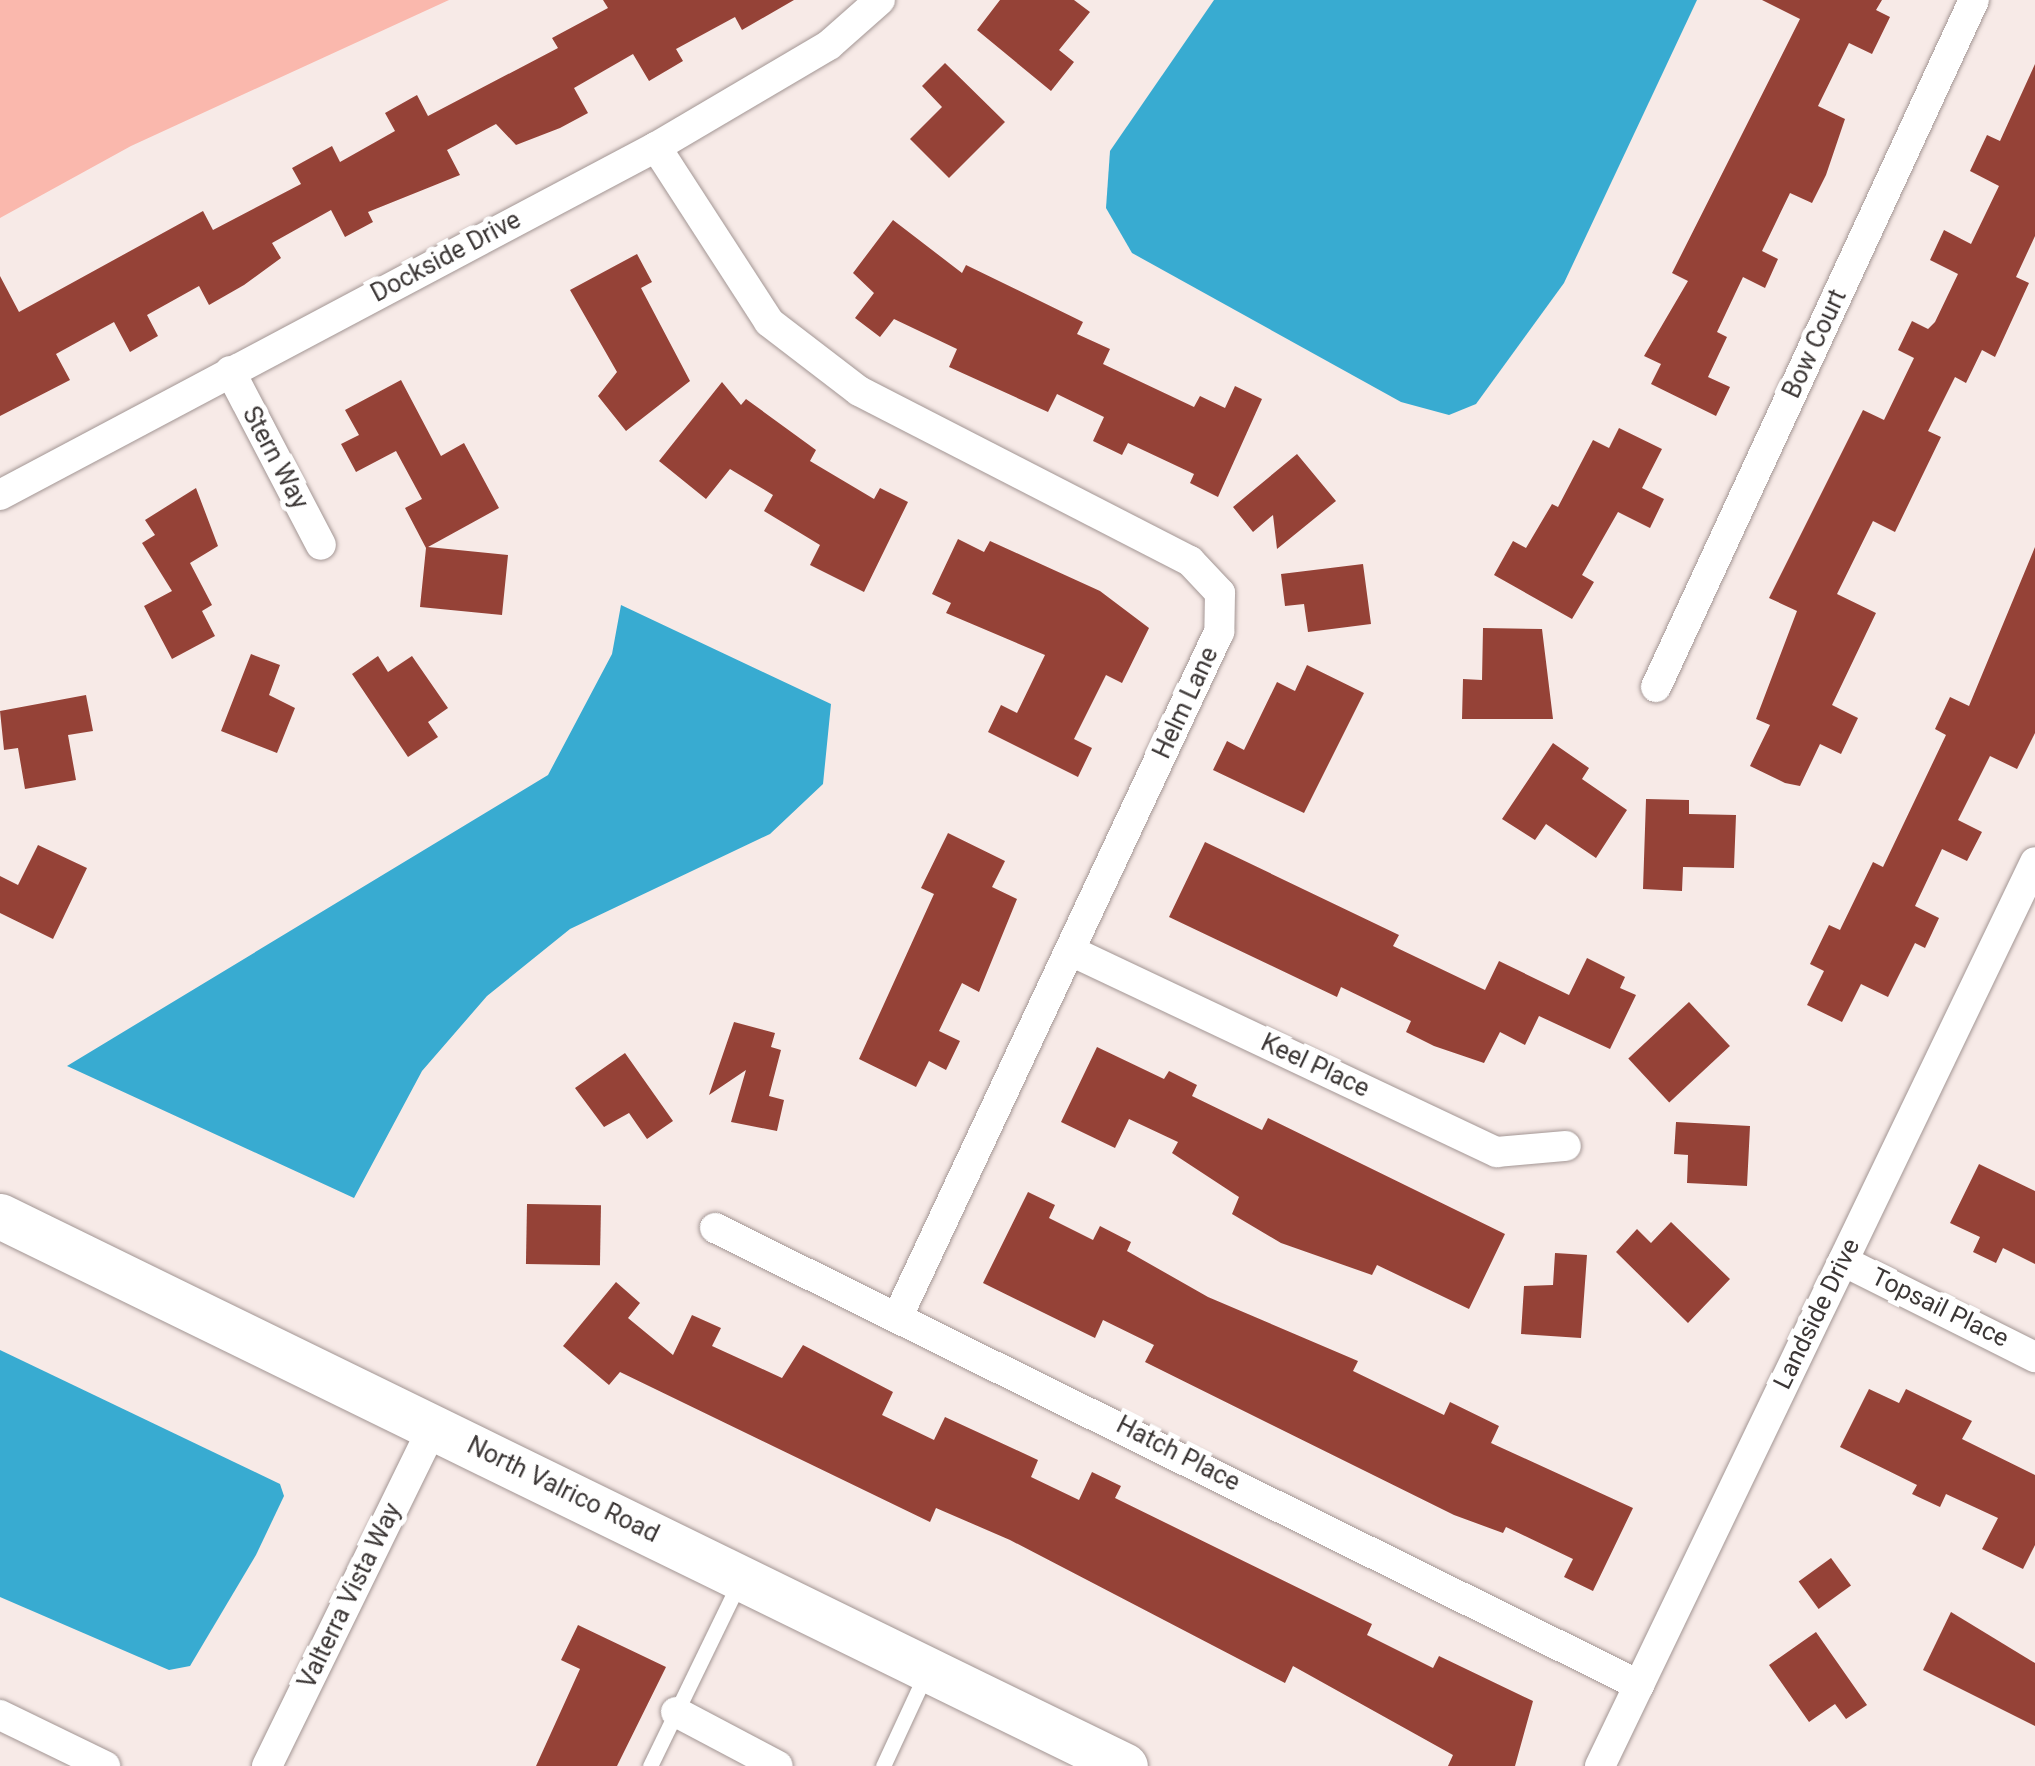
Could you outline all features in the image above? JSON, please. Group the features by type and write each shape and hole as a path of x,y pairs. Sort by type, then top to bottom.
{"street":[{"name":"Dockside Drive","path":"0,495 656,147 829,45 880,0"},
{"name":"Bow Court","path":"1656,687 1974,0"},
{"name":"Helm Lane","path":"656,147 769,322 859,391 1190,561 1220,593 1219,632 899,1314"},
{"name":"Stern Way","path":"230,372 321,544"},
{"name":"Landside Drive","path":"1600,1766 2035,862"},
{"name":"Keel Place","path":"1071,951 1497,1152 1566,1146"},
{"name":"North Valrico Road","path":"0,1216 1125,1766"},
{"name":"Hatch Place","path":"714,1228 899,1314 1639,1685"},
{"name":"Topsail Place","path":"1843,1261 2035,1357"},
{"name":"Valterra Vista Way","path":"267,1766 432,1427"},
{"path":"676,1712 778,1766"},
{"path":"0,1715 105,1766"}],"lane":[{"path":"650,1766 742,1577"},
{"path":"882,1766 929,1668"}],"shaded area":[{"path":"0,0 449,0 131,146 0,218"}],"water":[{"path":"1214,0 1697,0 1564,283 1476,404 1449,415 1401,402 1132,253 1106,208 1110,151"},
{"path":"621,605 831,704 823,784 770,834 570,929 487,996 422,1071 354,1198 67,1066 548,775 612,654"},
{"path":"0,1350 280,1484 284,1496 256,1555 190,1666 169,1670 0,1597"}],"building":[{"path":"603,0 794,0 742,30 735,17 676,49 683,61 649,81 633,54 574,88 588,113 560,128 516,145 496,124 447,150 460,175 368,212 373,222 345,237 331,210 272,243 281,258 209,305 199,286 147,315 158,336 130,352 114,322 56,354 70,380 0,416 0,276 19,312 203,211 213,230 301,184 292,168 332,146 340,162 395,131 385,113 417,95 428,116 558,48 552,38 608,8"},
{"path":"1000,0 1074,0 1090,12 1059,50 1074,62 1051,91 977,30"},
{"path":"1762,0 1882,0 1876,10 1890,17 1872,54 1849,43 1818,106 1845,119 1826,175 1812,203 1790,193 1762,251 1778,259 1765,288 1743,277 1717,332 1727,337 1708,377 1730,387 1716,416 1651,384 1661,364 1644,356 1688,281 1672,273 1800,19"},
{"path":"945,63 1005,122 949,178 910,139 942,107 922,86"},
{"path":"2035,64 2035,236 2016,277 2029,283 1995,357 1982,350 1966,383 1955,377 1928,431 1941,437 1895,532 1873,521 1837,594 1876,613 1832,705 1858,718 1841,754 1820,744 1800,786 1785,783 1750,766 1770,725 1756,719 1797,611 1769,598 1863,410 1884,420 1914,358 1898,350 1912,321 1928,329 1935,322 1958,274 1930,260 1944,230 1971,244 1999,186 1970,171 1987,135 2000,141"},
{"path":"893,220 962,273 966,265 1083,322 1077,334 1110,349 1103,364 1194,407 1200,396 1225,408 1235,386 1262,399 1218,497 1190,483 1194,474 1128,443 1122,455 1093,441 1104,417 1057,394 1048,412 949,367 957,349 894,319 880,337 855,318 874,293 853,273"},
{"path":"637,254 652,282 641,288 690,381 626,431 598,396 617,372 570,290"},
{"path":"401,380 441,456 464,443 499,508 428,547 508,555 502,615 420,607 426,548 405,508 422,499 396,451 356,472 341,444 359,435 345,410"},
{"path":"722,382 741,405 746,399 816,450 810,461 874,499 880,488 908,502 864,592 810,565 820,545 764,511 773,495 730,469 706,499 659,461"},
{"path":"1619,428 1662,449 1642,488 1664,499 1650,528 1618,512 1582,575 1594,582 1572,619 1494,575 1513,541 1526,548 1552,504 1558,507 1593,440 1609,448"},
{"path":"1297,454 1336,501 1277,549 1273,515 1253,532 1233,507"},
{"path":"196,488 218,546 190,563 212,605 202,611 215,636 172,659 144,606 172,591 142,543 155,535 145,520"},
{"path":"958,539 984,552 990,541 1100,591 1149,628 1122,683 1106,675 1074,739 1092,748 1078,777 988,732 1001,705 1017,713 1045,655 946,613 951,603 932,594"},
{"path":"2035,547 2035,733 2017,769 1990,756 1958,820 1982,832 1967,861 1942,849 1915,906 1939,918 1925,948 1915,943 1888,997 1861,984 1842,1022 1807,1005 1824,971 1810,964 1829,925 1840,930 1873,862 1883,867 1946,735 1935,729 1950,697 1969,706"},
{"path":"1363,564 1371,624 1308,632 1304,604 1285,606 1281,574"},
{"path":"1483,628 1542,629 1553,719 1462,719 1463,679 1482,680"},
{"path":"251,654 280,665 269,695 295,708 277,753 221,731"},
{"path":"378,656 388,672 412,656 448,708 428,722 438,737 408,757 352,674"},
{"path":"1307,665 1364,693 1304,813 1213,770 1227,741 1244,750 1277,682 1295,691"},
{"path":"86,695 93,731 68,735 76,780 25,789 18,748 4,750 0,711"},
{"path":"1553,743 1589,768 1582,779 1627,810 1596,858 1546,824 1535,840 1502,819"},
{"path":"1646,799 1689,800 1689,814 1736,815 1734,868 1683,867 1682,891 1643,889"},
{"path":"948,833 1005,861 992,887 1017,899 979,992 962,983 939,1031 960,1041 946,1070 929,1061 916,1087 859,1059 934,894 921,888"},
{"path":"1205,842 1399,935 1393,946 1485,990 1499,961 1569,995 1587,958 1625,977 1620,988 1636,995 1610,1049 1539,1016 1525,1045 1500,1032 1484,1063 1434,1046 1406,1032 1411,1021 1341,987 1337,997 1169,917"},
{"path":"38,845 87,868 53,939 0,913 0,876 18,885"},
{"path":"1689,1002 1730,1046 1669,1102 1628,1059"},
{"path":"734,1022 775,1033 771,1047 781,1050 769,1096 784,1100 777,1131 731,1122 746,1070 709,1095"},
{"path":"1097,1047 1164,1079 1169,1071 1197,1085 1192,1096 1262,1130 1268,1118 1505,1234 1469,1309 1377,1265 1372,1275 1281,1243 1232,1214 1239,1197 1172,1153 1178,1142 1129,1119 1115,1148 1061,1122"},
{"path":"625,1053 673,1121 647,1139 629,1113 604,1127 575,1088"},
{"path":"1676,1122 1750,1126 1747,1186 1687,1183 1688,1155 1674,1154"},
{"path":"1979,1164 2035,1191 2035,1264 2003,1248 1996,1263 1973,1252 1980,1237 1950,1223"},
{"path":"1028,1192 1055,1205 1049,1218 1093,1240 1100,1226 1131,1242 1127,1251 1208,1297 1358,1361 1353,1371 1444,1415 1450,1402 1499,1426 1491,1443 1633,1508 1593,1591 1564,1577 1573,1559 1506,1527 1503,1533 1454,1515 1145,1362 1154,1345 1103,1320 1095,1338 983,1283"},
{"path":"527,1204 601,1205 600,1265 526,1264"},
{"path":"1671,1222 1730,1279 1688,1323 1616,1252 1637,1229 1651,1243"},
{"path":"1555,1253 1587,1255 1581,1338 1521,1334 1524,1286 1553,1285"},
{"path":"616,1282 640,1303 628,1318 673,1355 692,1315 721,1328 712,1346 782,1378 803,1345 893,1392 882,1415 934,1440 945,1417 1038,1460 1031,1477 1079,1500 1092,1472 1121,1486 1115,1498 1372,1624 1367,1635 1433,1668 1439,1656 1533,1701 1515,1766 1448,1766 1453,1755 1293,1666 1285,1683 1010,1540 936,1508 930,1522 620,1372 609,1385 563,1346"},
{"path":"1869,1389 1899,1403 1906,1389 1972,1421 1962,1439 2035,1475 2035,1545 2023,1569 1982,1549 1998,1518 1946,1494 1940,1507 1912,1494 1917,1485 1840,1447"},
{"path":"1831,1558 1851,1586 1819,1609 1799,1582"},
{"path":"1951,1612 2035,1663 2035,1726 1923,1670"},
{"path":"578,1625 666,1667 617,1766 536,1766 580,1669 561,1660"},
{"path":"1816,1632 1867,1705 1846,1719 1835,1704 1809,1722 1769,1665"}]}
